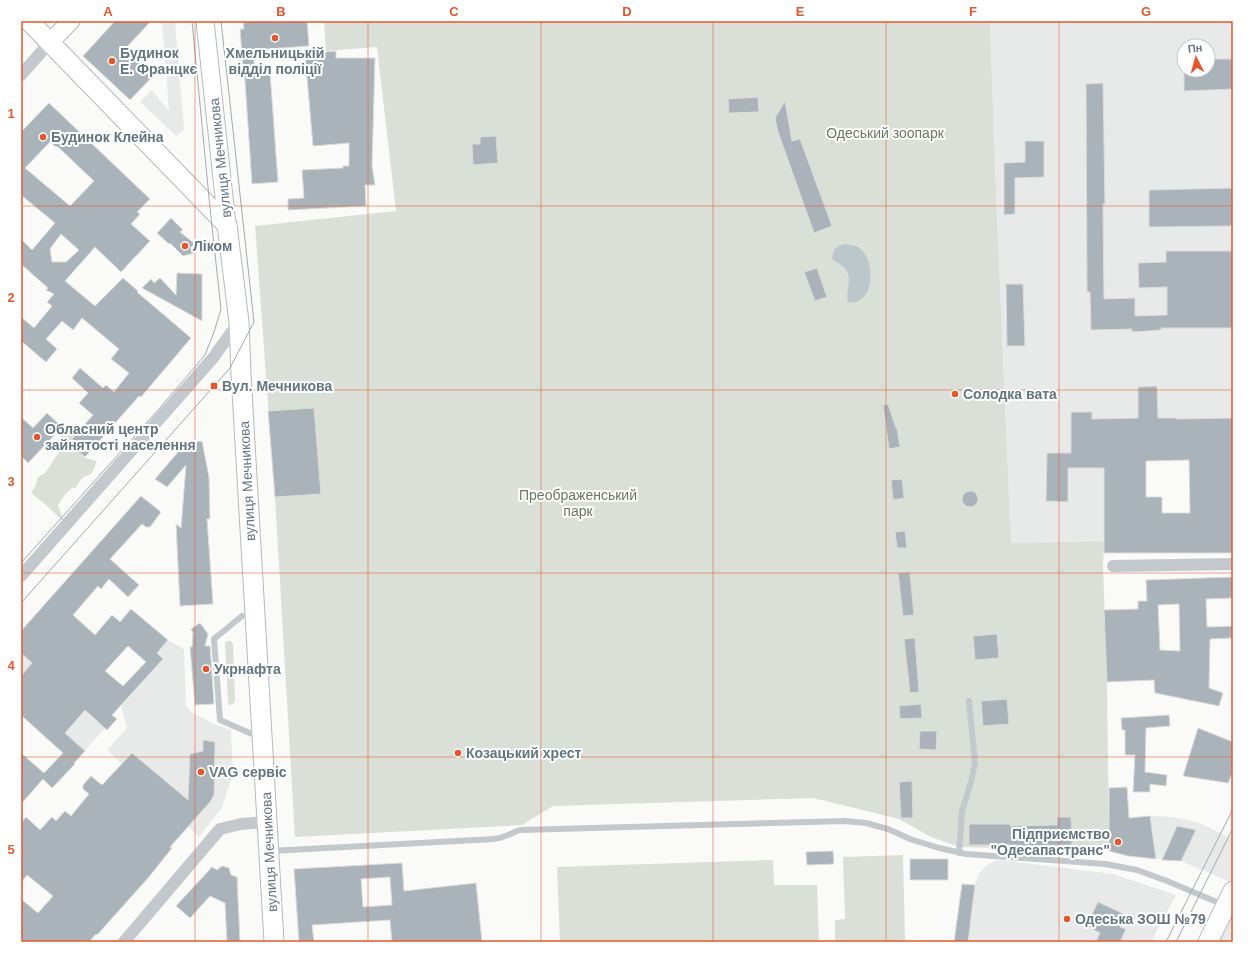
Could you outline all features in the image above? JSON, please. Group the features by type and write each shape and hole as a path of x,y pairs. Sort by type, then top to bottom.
{"main road":[{"path":"29,21 227,225"},
{"path":"50,42 71,21"},
{"name":"вулиця Мечникова","path":"205,21 239,322 241,381 274,942"},
{"path":"1208,942 1229,899"}],"street":[{"path":"21,75 50,42"},
{"path":"21,576 213,358 239,322"},
{"path":"1113,566 1233,564"},
{"path":"124,942 220,829 241,824 267,822"}],"lane":[{"path":"242,616 214,639 220,720 263,738"},
{"path":"959,853 962,811 975,763 970,701"},
{"path":"268,851 494,839 504,838 511,832 520,830 845,821 888,829 910,838 959,853 1105,864 1137,870 1167,881 1229,899"}],"shaded area":[{"path":"162,21 175,21 184,130 176,136 140,102 152,90 169,111"},
{"path":"990,21 1233,21 1233,441 1146,443 1104,541 1011,543"},
{"path":"845,244 858,247 864,252 868,260 870,280 868,289 864,296 857,301 848,302 848,274 845,268 835,262 832,258 834,250"},
{"path":"168,640 184,649 186,706 191,712 214,724 231,730 233,775 221,809 199,837 107,750 127,728 121,706 163,659 157,653"},
{"path":"21,653 105,728 74,763 21,715"},
{"path":"1150,816 1173,817 1200,823 1233,839 1233,883 1181,861 1130,856 1109,851 1125,818"},
{"name":"Одеська ЗОШ №79","path":"1001,860 1113,874 1176,895 1151,942 968,942 975,885 979,874 986,866 994,861"},
{"path":"1233,896 1233,942 1210,942"}],"green space":[{"name":"Преображенський парк","path":"324,21 990,21 1011,543 1104,541 1103,566 1107,682 1109,851 959,847 931,837 899,819 813,798 553,806 522,825 295,837 275,497 255,226 396,211 377,47 326,51"},
{"path":"68,426 73,428 75,435 72,439 77,444 74,447 85,458 97,461 92,473 82,478 75,489 73,487 58,506 65,523 31,493 36,485 37,478 46,472 65,444 61,437"},
{"path":"227,641 231,641 233,644 235,701 233,704 229,705 225,643"},
{"path":"903,855 905,942 835,942 835,920 845,919 843,857"},
{"path":"773,860 774,885 817,885 819,942 560,942 557,867"}],"building":[{"name":"Будинок Е. Францкє","path":"115,21 151,21 124,50 153,76 130,100 83,56"},
{"path":"243,21 307,21 309,46 253,50 255,73 270,72 278,182 252,184 240,29 244,29"},
{"path":"336,51 336,58 375,58 372,166 375,185 365,185 366,206 288,210 288,199 304,198 302,170 343,168 343,166 349,166 349,143 313,146 305,54"},
{"path":"1216,59 1233,59 1233,89 1184,91 1184,78 1216,78"},
{"path":"1103,83 1105,204 1103,204 1104,299 1135,298 1135,316 1167,315 1167,287 1139,288 1138,263 1166,262 1166,251 1233,251 1233,328 1161,328 1161,330 1132,332 1132,329 1091,330 1090,292 1087,292 1086,84"},
{"path":"758,97 759,112 729,113 728,99"},
{"path":"785,101 792,141 800,139 832,226 814,233 778,132 775,118"},
{"path":"49,103 150,199 137,212 140,214 131,224 150,241 121,272 95,247 65,281 95,306 123,278 138,291 137,292 191,338 141,397 139,396 85,457 74,447 77,444 72,439 93,415 79,403 88,393 72,378 80,368 103,388 106,385 114,392 129,373 111,359 119,349 82,318 73,330 62,321 46,339 57,349 46,362 21,341 21,317 34,328 52,306 47,302 54,294 46,290 48,288 21,264 21,239 32,250 55,223 21,195 21,132","holes":["50,142 56,147 57,146 94,181 70,206 25,168","61,234 79,250 66,262 52,262 50,249"]},
{"path":"496,136 498,163 473,165 472,144 480,144 480,137"},
{"path":"1025,141 1044,141 1044,177 1015,178 1015,214 1004,215 1004,163 1025,162"},
{"path":"1233,188 1233,226 1149,227 1149,190"},
{"path":"171,218 183,230 180,232 195,244 190,248 194,253 183,256 157,233"},
{"path":"817,268 827,297 815,301 804,272"},
{"path":"177,273 202,274 202,321 142,288 151,279 154,283 160,278 176,295"},
{"path":"1006,284 1023,284 1025,346 1007,346"},
{"path":"1157,386 1158,418 1233,418 1233,553 1104,553 1104,468 1068,468 1068,502 1046,501 1047,453 1071,453 1071,412 1092,412 1092,419 1138,418 1138,387","holes":["1189,460 1190,513 1162,513 1162,497 1146,497 1146,461"]},
{"path":"888,404 897,428 900,447 889,449 883,405"},
{"path":"314,408 321,494 275,497 268,411"},
{"name":"Обласний центр зайнятості населення","path":"47,413 62,427 28,463 21,456 21,417 33,428"},
{"path":"202,441 209,477 210,519 207,519 213,604 180,606 176,524 181,528 186,465 167,487 155,479 185,444"},
{"path":"902,479 904,498 893,500 891,480"},
{"path":"970,491 977,496 978,499 973,506 970,507 963,502 962,499 967,492"},
{"path":"141,496 161,512 150,527 146,527 142,524 110,559 139,585 128,597 109,579 101,589 98,586 73,615 95,635 112,615 120,622 131,609 168,640 157,653 163,659 112,715 117,719 107,730 85,710 65,733 85,751 52,788 43,779 21,804 21,753 44,773 63,753 21,715 21,676 32,663 21,653 21,631","holes":["128,646 146,662 123,686 105,671"]},
{"path":"905,531 907,548 897,548 895,532"},
{"path":"910,572 914,615 903,616 898,573"},
{"path":"1233,577 1233,598 1206,599 1207,627 1233,626 1233,638 1210,639 1209,688 1223,693 1219,706 1155,693 1154,680 1107,682 1104,610 1138,609 1138,601 1147,601 1146,580","holes":["1179,604 1180,651 1160,650 1158,605"]},
{"path":"200,623 208,634 205,646 210,646 214,704 195,705 190,647 192,647 193,633 191,629"},
{"path":"997,634 999,658 975,660 973,636"},
{"path":"915,638 919,692 910,693 904,639"},
{"path":"1007,699 1009,724 983,726 981,701"},
{"path":"921,704 922,718 900,719 899,706"},
{"path":"1169,715 1170,726 1146,728 1145,772 1167,775 1166,786 1150,784 1150,792 1133,792 1135,755 1125,755 1125,730 1122,730 1121,718"},
{"path":"1198,728 1233,742 1233,772 1228,783 1183,776"},
{"path":"920,731 937,731 936,750 919,749"},
{"path":"203,740 215,742 214,795 210,802 170,847 172,848 148,878 97,935 96,934 89,942 21,942 21,899 38,913 53,896 27,875 21,883 21,823 26,817 40,830 52,817 56,821 65,811 71,816 89,794 83,789 83,785 91,776 102,785 132,753 188,800 190,754 203,751"},
{"path":"912,781 913,818 901,818 899,782"},
{"path":"1127,787 1129,818 1150,816 1156,859 1128,856 1109,851 1109,788"},
{"path":"1057,817 1071,817 1072,845 969,845 969,824 1010,824 1010,826 1057,825"},
{"path":"1177,826 1196,830 1181,861 1162,860"},
{"path":"833,851 834,864 807,865 806,852"},
{"path":"910,859 948,859 948,880 910,880"},
{"path":"402,863 404,891 476,883 482,942 392,942 390,920 312,925 314,942 299,942 294,869","holes":["390,877 392,905 363,907 361,879"]},
{"path":"222,866 229,868 231,875 237,877 240,942 227,942 225,903 210,896 190,918 176,906 212,867 217,870"},
{"path":"962,884 975,885 968,942 954,942"},
{"path":"1098,902 1126,915 1120,927 1126,929 1120,942 1096,942 1100,933 1086,926"}],"tram line":[{"path":"21,563 159,409 205,355 214,332 221,309 192,21"},
{"path":"21,603 230,368 254,322 221,21"},
{"path":"1166,942 1233,809"},
{"path":"1176,942 1233,828"}],"place":[{"name":"Хмельницькій відділ поліції","path":"275,38"},
{"name":"Будинок Е. Францкє","path":"112,61"},
{"name":"Будинок Клейна","path":"43,137"},
{"name":"Ліком","path":"185,246"},
{"name":"Вул. Мечникова","path":"214,386"},
{"name":"Солодка вата","path":"955,394"},
{"name":"Обласний центр зайнятості населення","path":"37,437"},
{"name":"Укрнафта","path":"206,669"},
{"name":"Козацький хрест","path":"458,753"},
{"name":"VAG сервіс","path":"201,772"},
{"name":"Підприємство \"Одесапастранс\"","path":"1118,842"},
{"name":"Одеська ЗОШ №79","path":"1067,919"}],"park label":[{"name":"Одеський зоопарк","path":"885,133"}]}
